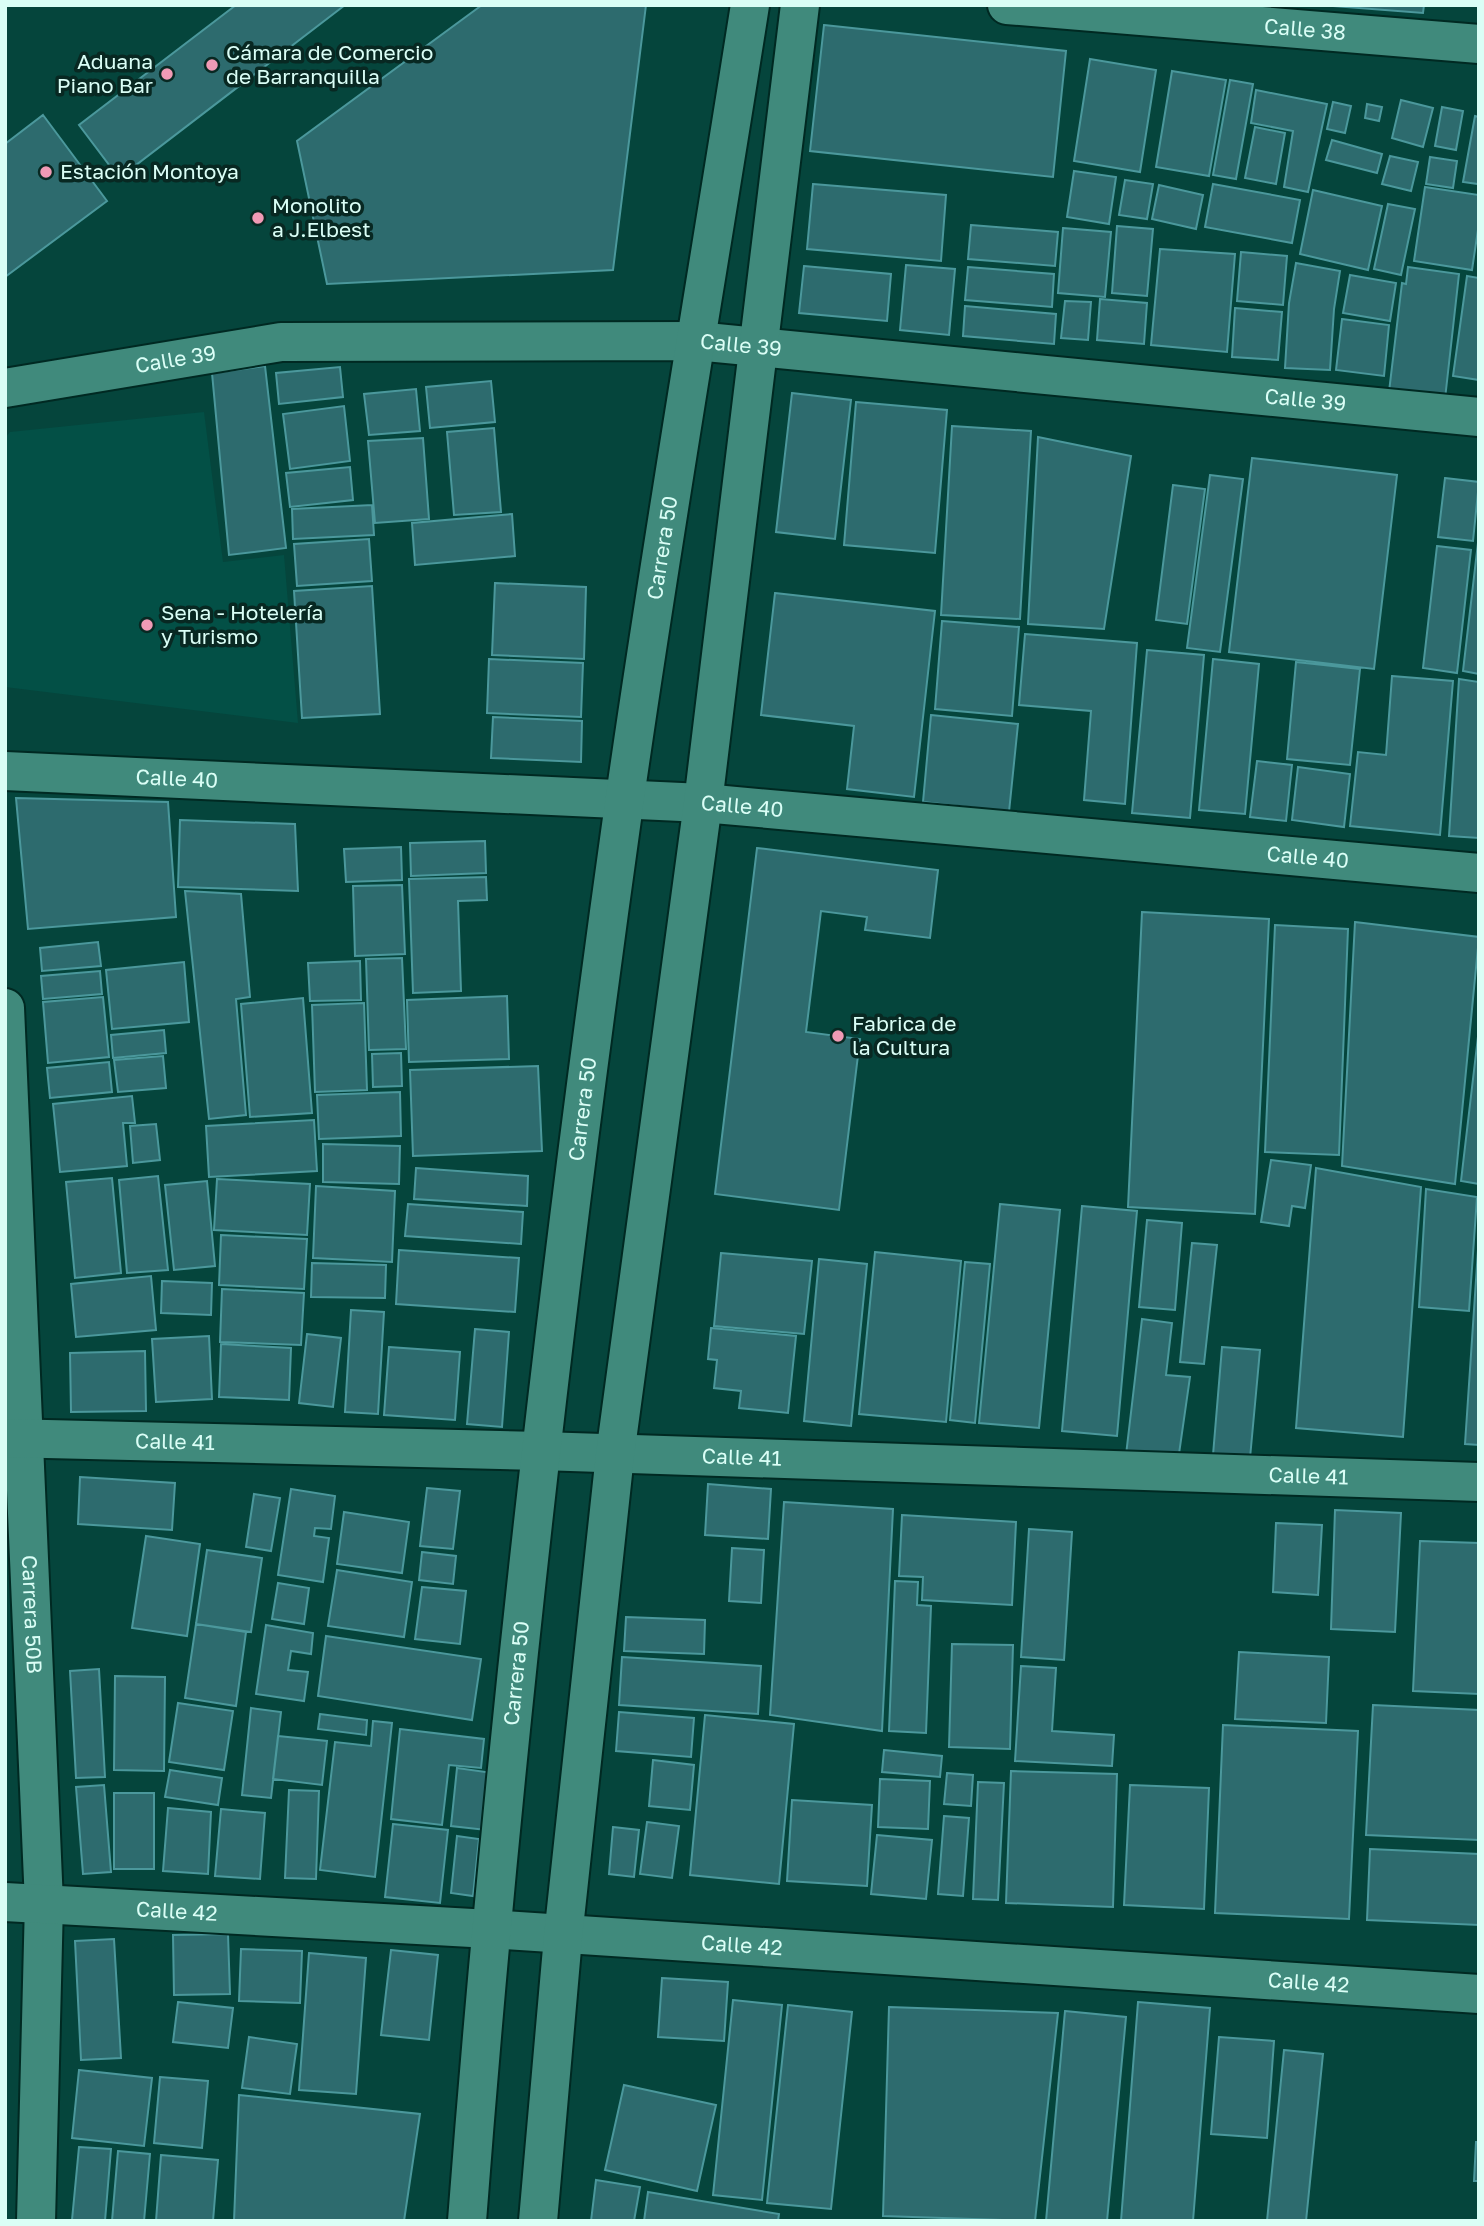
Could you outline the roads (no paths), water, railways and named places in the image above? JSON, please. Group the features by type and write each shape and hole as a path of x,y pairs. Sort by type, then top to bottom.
{"street":[{"name":"Carrera 50","path":"467,2221 490,1930 541,1451 625,799 750,5"},
{"path":"538,2221 563,1937 615,1455 703,803 800,5"},
{"name":"Calle 38","path":"1007,5 1479,44"},
{"name":"Calle 39","path":"5,388 281,342 696,341 1479,417"},
{"name":"Calle 40","path":"5,771 703,803 1479,873"},
{"name":"Carrera 50B","path":"5,1008 15,1439 44,1903 36,2221"},
{"name":"Calle 41","path":"15,1439 541,1451 1479,1482"},
{"name":"Calle 42","path":"5,1902 490,1930 563,1937 1479,1994"}],"place":[{"name":"Cámara de Comercio de Barranquilla","path":"212,65"},
{"name":"Aduana Piano Bar","path":"167,74"},
{"name":"Estación Montoya","path":"46,172"},
{"name":"Monolito a J.Elbest","path":"258,218"},
{"name":"Sena - Hotelería y Turismo","path":"147,625"},
{"name":"Fabrica de la Cultura","path":"838,1036"}]}
